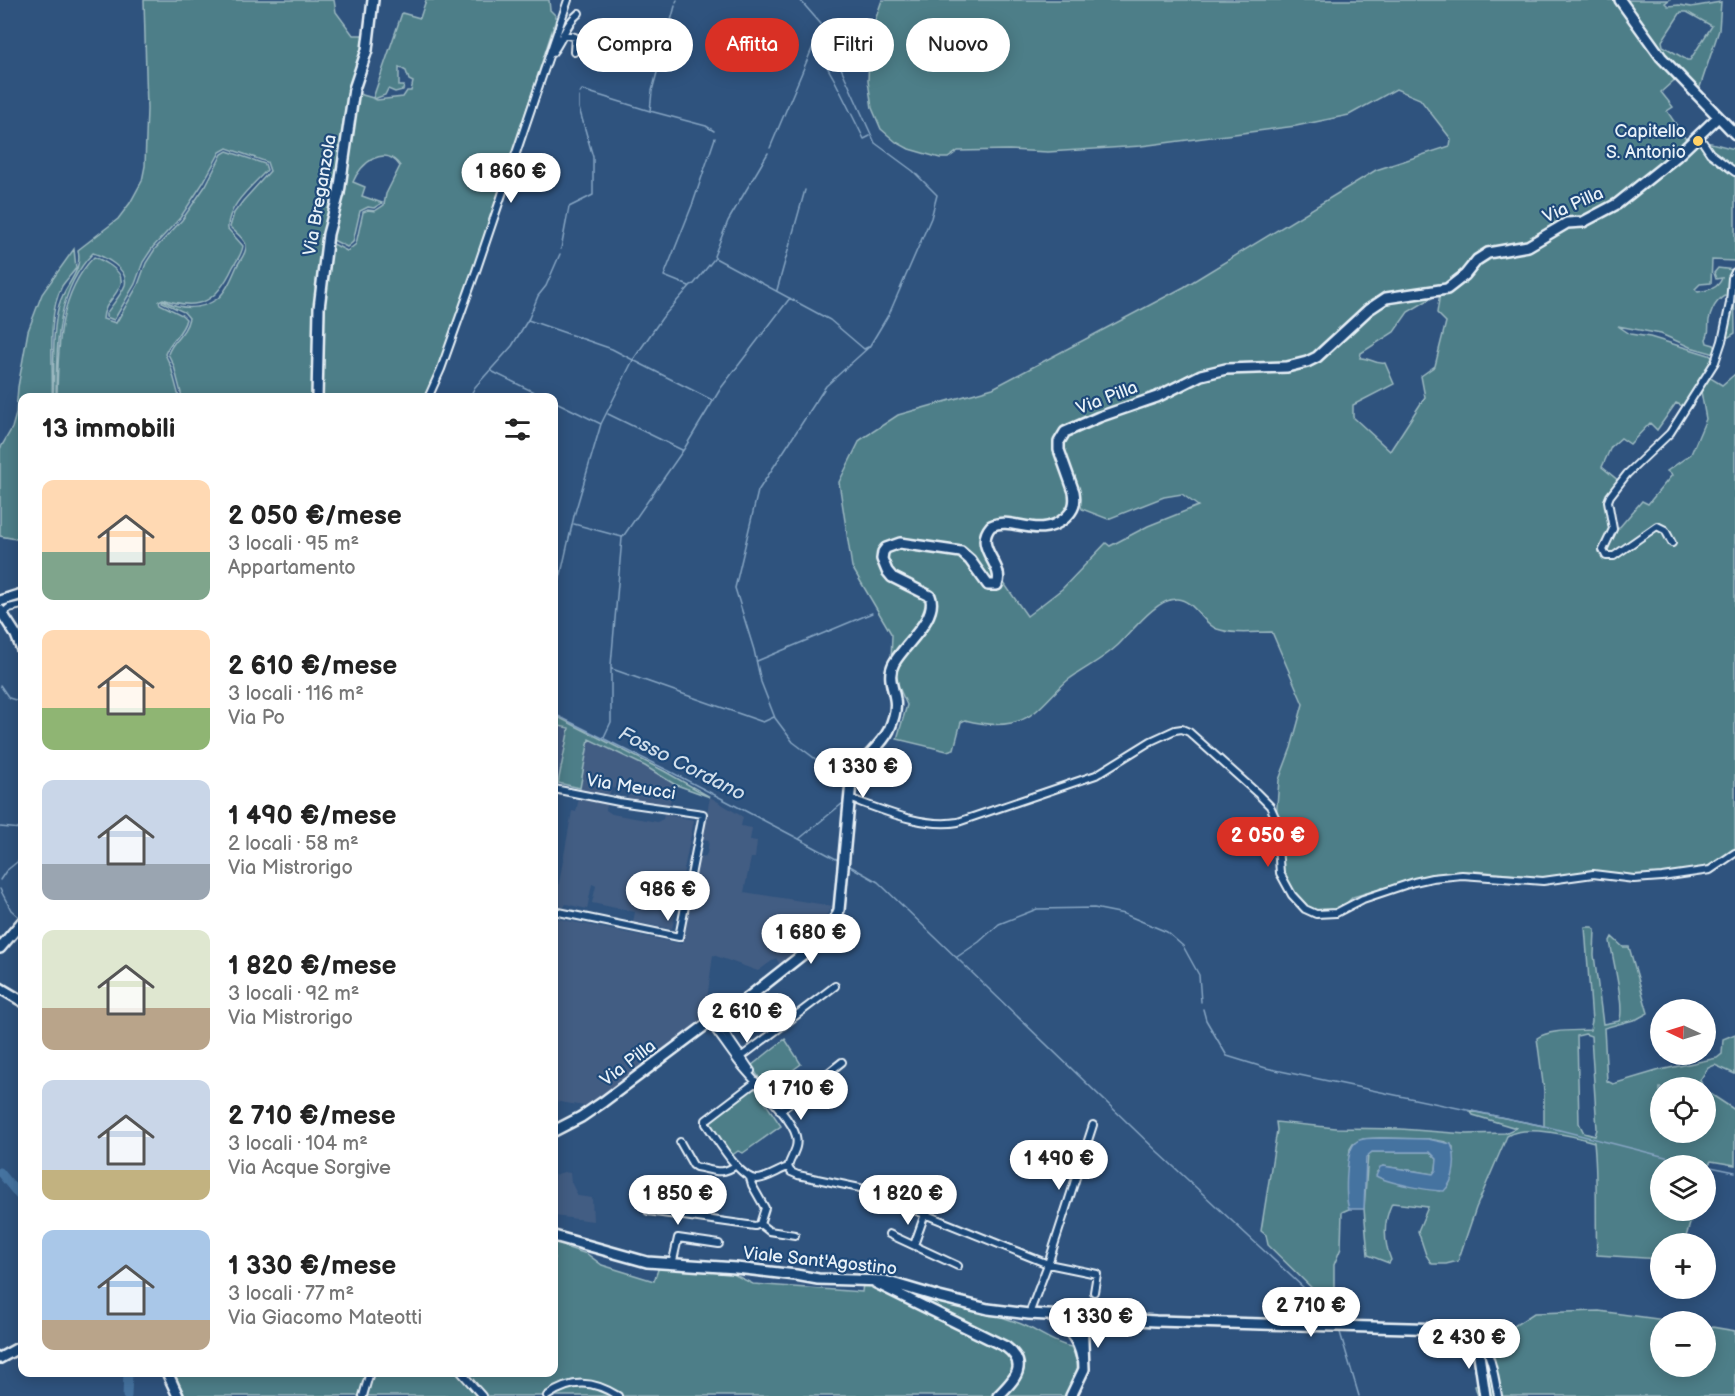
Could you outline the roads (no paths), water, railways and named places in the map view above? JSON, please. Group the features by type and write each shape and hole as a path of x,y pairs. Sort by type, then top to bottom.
{"main road":[{"name":"Via Breganzola","path":"316,393 319,308 328,234 339,193 354,89 367,50 374,0"},
{"path":"1620,0 1661,57 1717,118 1735,134"},
{"name":"Via Pilla","path":"558,1129 603,1102 712,1020 745,1000 821,940 832,926 839,910 853,774 887,733 894,717 895,700 891,687 891,672 894,662 926,619 931,608 930,596 892,576 887,571 882,559 882,552 886,548 900,543 962,552 988,585 997,585 999,574 986,550 985,537 992,526 1001,524 1045,528 1063,519 1074,505 1074,492 1059,450 1059,442 1065,432 1099,417 1146,401 1201,375 1226,369 1279,368 1307,362 1317,357 1368,310 1386,298 1447,289 1465,275 1477,261 1488,254 1528,246 1567,223 1584,222 1617,204 1677,156 1717,118"},
{"path":"0,601 18,595"},
{"path":"2,611 18,642"},
{"path":"0,948 18,927"},
{"path":"0,988 18,999"},
{"name":"Viale Sant'Agostino","path":"558,1237 647,1262 736,1268 818,1280 885,1281 988,1309 1029,1314 1156,1321 1414,1327 1459,1331 1471,1335 1477,1341 1485,1396"},
{"path":"870,1281 1014,1353 1017,1358 1017,1375 998,1396"},
{"path":"1045,1314 1056,1318 1068,1330 1081,1353 1082,1376"},
{"path":"1071,1396 1082,1376 1085,1361 1082,1317"},
{"path":"0,1358 18,1348"},
{"path":"169,1377 178,1396"}],"street":[{"path":"430,393 476,271 567,0"},
{"path":"549,55 554,51 571,19 579,13"},
{"path":"564,34 575,37 574,52"},
{"path":"1698,135 1710,153 1735,172"},
{"path":"1735,274 1735,282"},
{"path":"1672,543 1665,530 1658,526 1614,556 1606,556 1604,550 1613,530 1608,501 1627,474 1670,433 1711,369 1722,341 1730,303 1732,278 1735,274"},
{"path":"2,611 18,606"},
{"path":"849,798 896,815 939,823 958,822 1096,775 1159,738 1182,729 1189,732 1270,806 1276,819 1280,873 1292,895 1305,909 1316,914 1336,913 1363,899 1432,878 1462,875 1562,880 1593,874 1634,879 1662,877 1710,870 1735,853"},
{"name":"Via Meucci","path":"558,790 619,802 703,814 679,937 558,912"},
{"path":"739,1059 835,987"},
{"path":"712,1020 795,1133 797,1143 788,1167 759,1179 750,1178"},
{"path":"780,1111 842,1062"},
{"path":"756,1082 706,1120 706,1124 736,1165 750,1178 765,1208 760,1224"},
{"path":"1029,1314 1048,1264 1093,1125"},
{"path":"680,1142 696,1167 723,1172 736,1165"},
{"path":"788,1167 791,1172 798,1175 860,1188 1048,1264 1097,1274 1094,1292"},
{"path":"648,1211 750,1227 760,1224"},
{"path":"914,1245 926,1214"},
{"path":"760,1224 769,1231 795,1235"},
{"path":"889,1234 958,1266"},
{"path":"672,1264 678,1238 718,1244"},
{"path":"1459,1331 1476,1332 1483,1341 1492,1361 1498,1396"},
{"path":"363,1396 369,1377"},
{"path":"467,1377 482,1396"},
{"path":"547,1396 560,1387 587,1383 605,1388 618,1396"}],"waterway":[{"path":"800,0 821,24 875,143 913,171 937,195 931,218 890,312 869,347 826,386 758,491 735,588 761,682 775,718 793,742 846,782 843,803 799,839 838,860"},
{"path":"580,93 582,90 650,111 652,91 675,6"},
{"path":"770,148 814,44 864,139 870,136"},
{"path":"561,249 569,207 593,195 593,157 579,108 579,97"},
{"path":"650,111 706,126 714,131"},
{"path":"689,286 664,276 693,203 715,138"},
{"path":"768,153 728,221 715,258 830,320 864,349 868,347"},
{"path":"777,290 805,190"},
{"path":"472,393 512,346 529,318 538,296 546,286 560,254"},
{"path":"712,400 633,360 662,318 714,259"},
{"path":"603,739 611,722 611,665 622,538 684,449 721,388 790,298"},
{"path":"528,320 612,349 633,360 601,424 558,403"},
{"path":"491,371 536,393"},
{"path":"608,414 682,450"},
{"path":"558,587 574,516 601,424"},
{"path":"574,524 622,537"},
{"path":"757,661 872,613"},
{"path":"612,669 763,722 774,717"},
{"name":"Fosso Cordano","path":"0,685 9,698 18,701"},
{"name":"Fosso Cordano","path":"558,716 799,839"},
{"path":"0,827 18,829"},
{"path":"0,880 6,871 18,861"},
{"path":"848,865 878,882 1159,1153 1334,1316 1336,1322"},
{"path":"0,889 11,910 18,916"},
{"path":"957,957 999,924 1037,909 1094,908 1124,914 1167,932 1183,946 1199,975 1201,1002"},
{"path":"1203,1009 1206,1020 1227,1056 1266,1068 1544,1126 1658,1155"},
{"path":"1716,1168 1735,1172"},
{"path":"0,1172 18,1194"},
{"path":"1339,1329 1359,1396"},
{"path":"127,1396 128,1377"}],"place":[{"name":"Capitello S. Antonio","path":"1698,141"}]}
